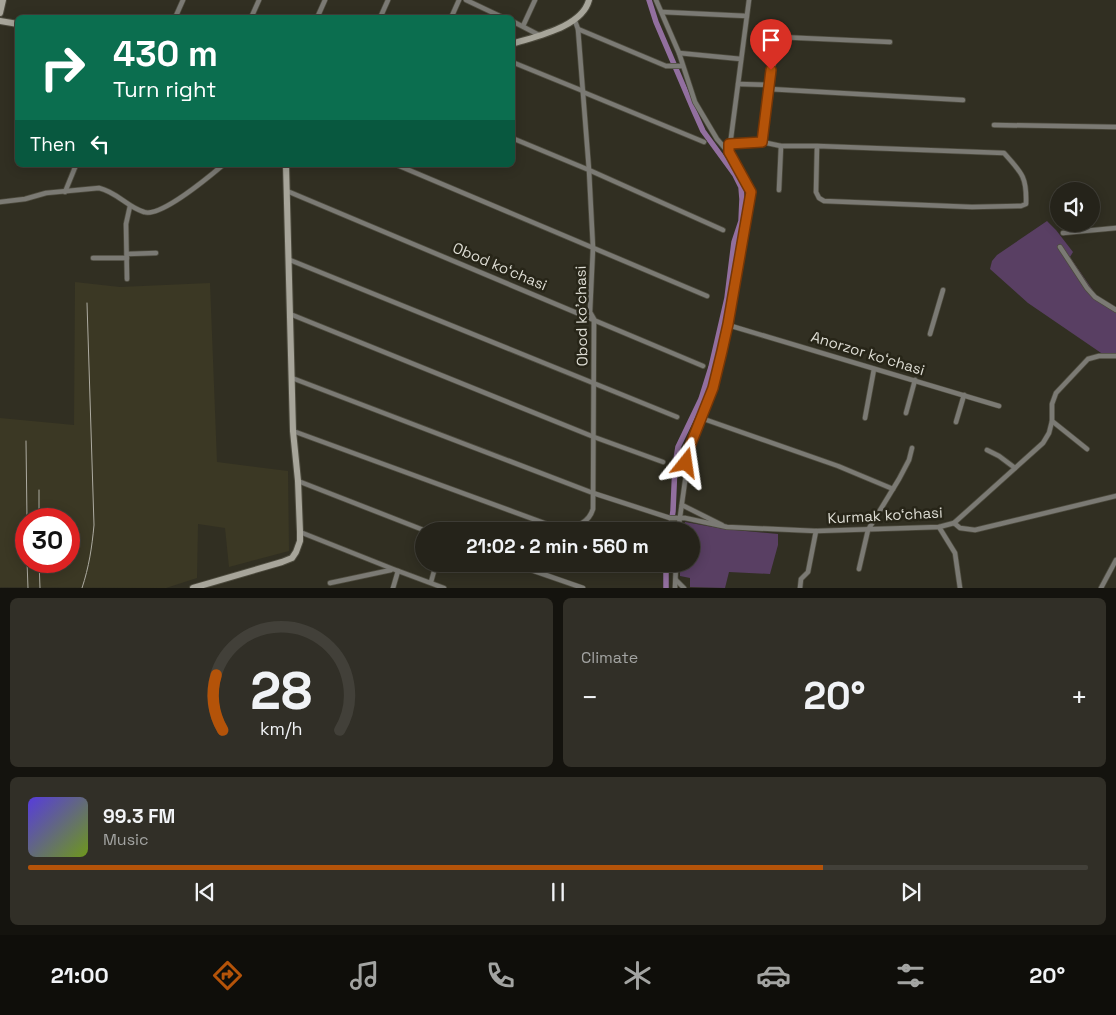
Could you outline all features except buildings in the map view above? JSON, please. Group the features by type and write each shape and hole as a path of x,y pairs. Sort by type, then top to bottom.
{"street":[{"path":"0,13 3,0"},
{"path":"176,15 182,0"},
{"path":"252,15 259,0"},
{"path":"318,15 325,0"},
{"path":"381,15 388,0"},
{"path":"452,15 459,0"},
{"path":"466,0 498,15"},
{"path":"523,26 535,0"},
{"path":"515,43 575,21 585,11 590,0"},
{"path":"656,0 679,53 695,102 717,139 729,152 751,192 728,324 713,388 690,446 682,505 675,519 676,522"},
{"path":"729,152 750,0"},
{"path":"662,12 747,16"},
{"path":"0,21 15,24"},
{"name":"Obod ko'chasi","path":"575,21 578,29 583,92 593,248 590,312 594,319 593,509 591,516 584,522"},
{"path":"515,23 539,35"},
{"path":"578,29 670,68 683,66"},
{"path":"762,142 775,42 779,37 890,42"},
{"path":"679,53 741,60"},
{"path":"515,63 704,142"},
{"path":"738,84 963,100"},
{"path":"994,125 1116,126"},
{"path":"515,139 723,230"},
{"path":"729,144 762,142 781,146 817,146 1004,153 1023,176 1026,187 1026,204 1021,206 972,207 824,201 819,198 816,192 817,146"},
{"path":"779,190 781,146"},
{"path":"65,192 75,167"},
{"path":"0,202 25,200 46,194 100,188 108,190 130,206 146,214 156,211 182,196 220,167"},
{"path":"193,588 292,558 300,541 298,481 293,432 286,167"},
{"path":"402,167 707,296"},
{"name":"Obod koʻchasi","path":"287,191 703,366"},
{"path":"127,279 126,224 130,206"},
{"path":"1063,233 1116,228"},
{"path":"1060,247 1091,292 1102,302 1116,310"},
{"path":"93,258 156,253"},
{"path":"290,260 677,417"},
{"path":"930,334 943,290"},
{"path":"290,314 594,437 663,462"},
{"name":"Anorzor koʻchasi","path":"728,324 999,406"},
{"path":"954,523 1043,443 1049,433 1052,421 1052,404 1056,393 1088,359 1099,356 1116,356"},
{"path":"864,418 874,369"},
{"path":"292,378 593,493 675,519"},
{"path":"906,414 915,380"},
{"path":"956,422 964,396"},
{"path":"701,418 838,466 893,489"},
{"path":"1052,421 1087,449"},
{"path":"293,432 540,522"},
{"path":"859,569 868,530 909,460 912,448"},
{"path":"987,450 1015,468"},
{"path":"298,481 415,527"},
{"name":"Kurmak koʻchasi","path":"675,519 727,527 816,530 939,527 954,523 960,528 975,530 1116,496"},
{"path":"682,505 727,527"},
{"path":"939,527 955,553 960,588"},
{"path":"800,588 801,579 808,572 816,530"},
{"path":"300,532 393,570 444,588"},
{"path":"1101,588 1116,560"},
{"path":"330,583 393,570"},
{"path":"393,588 398,571"},
{"path":"430,582 433,572"},
{"path":"537,572 583,588"},
{"path":"675,588 676,572"},
{"path":"676,580 684,588"}],"shaded area":[{"path":"1047,221 1050,224 1050,232 1058,232 1073,252 1070,257 1096,295 1116,309 1116,356 1107,357 1028,303 990,269 992,261 997,255"},
{"path":"75,282 120,287 210,283 217,462 288,471 289,551 229,567 225,528 198,524 197,578 166,588 0,587 0,418 74,425"},
{"path":"700,525 778,534 778,545 770,574 729,572 725,588 690,587 690,578 680,576 680,572 700,572"}],"waterway":[{"path":"649,0 656,22 703,131 735,175 741,187 742,199 741,221 734,242 727,298 711,367 701,399 678,447 671,522"},
{"path":"666,572 666,588"}],"railway":[{"path":"82,588 90,557 94,525 87,303"},
{"path":"26,441 27,508"},
{"path":"39,490 39,508"},
{"path":"27,573 28,588"},
{"path":"39,573 40,588"}],"route":[{"path":"686,463 690,446 713,388 722,351 751,192 729,152 729,144 762,142 771,70"}]}
